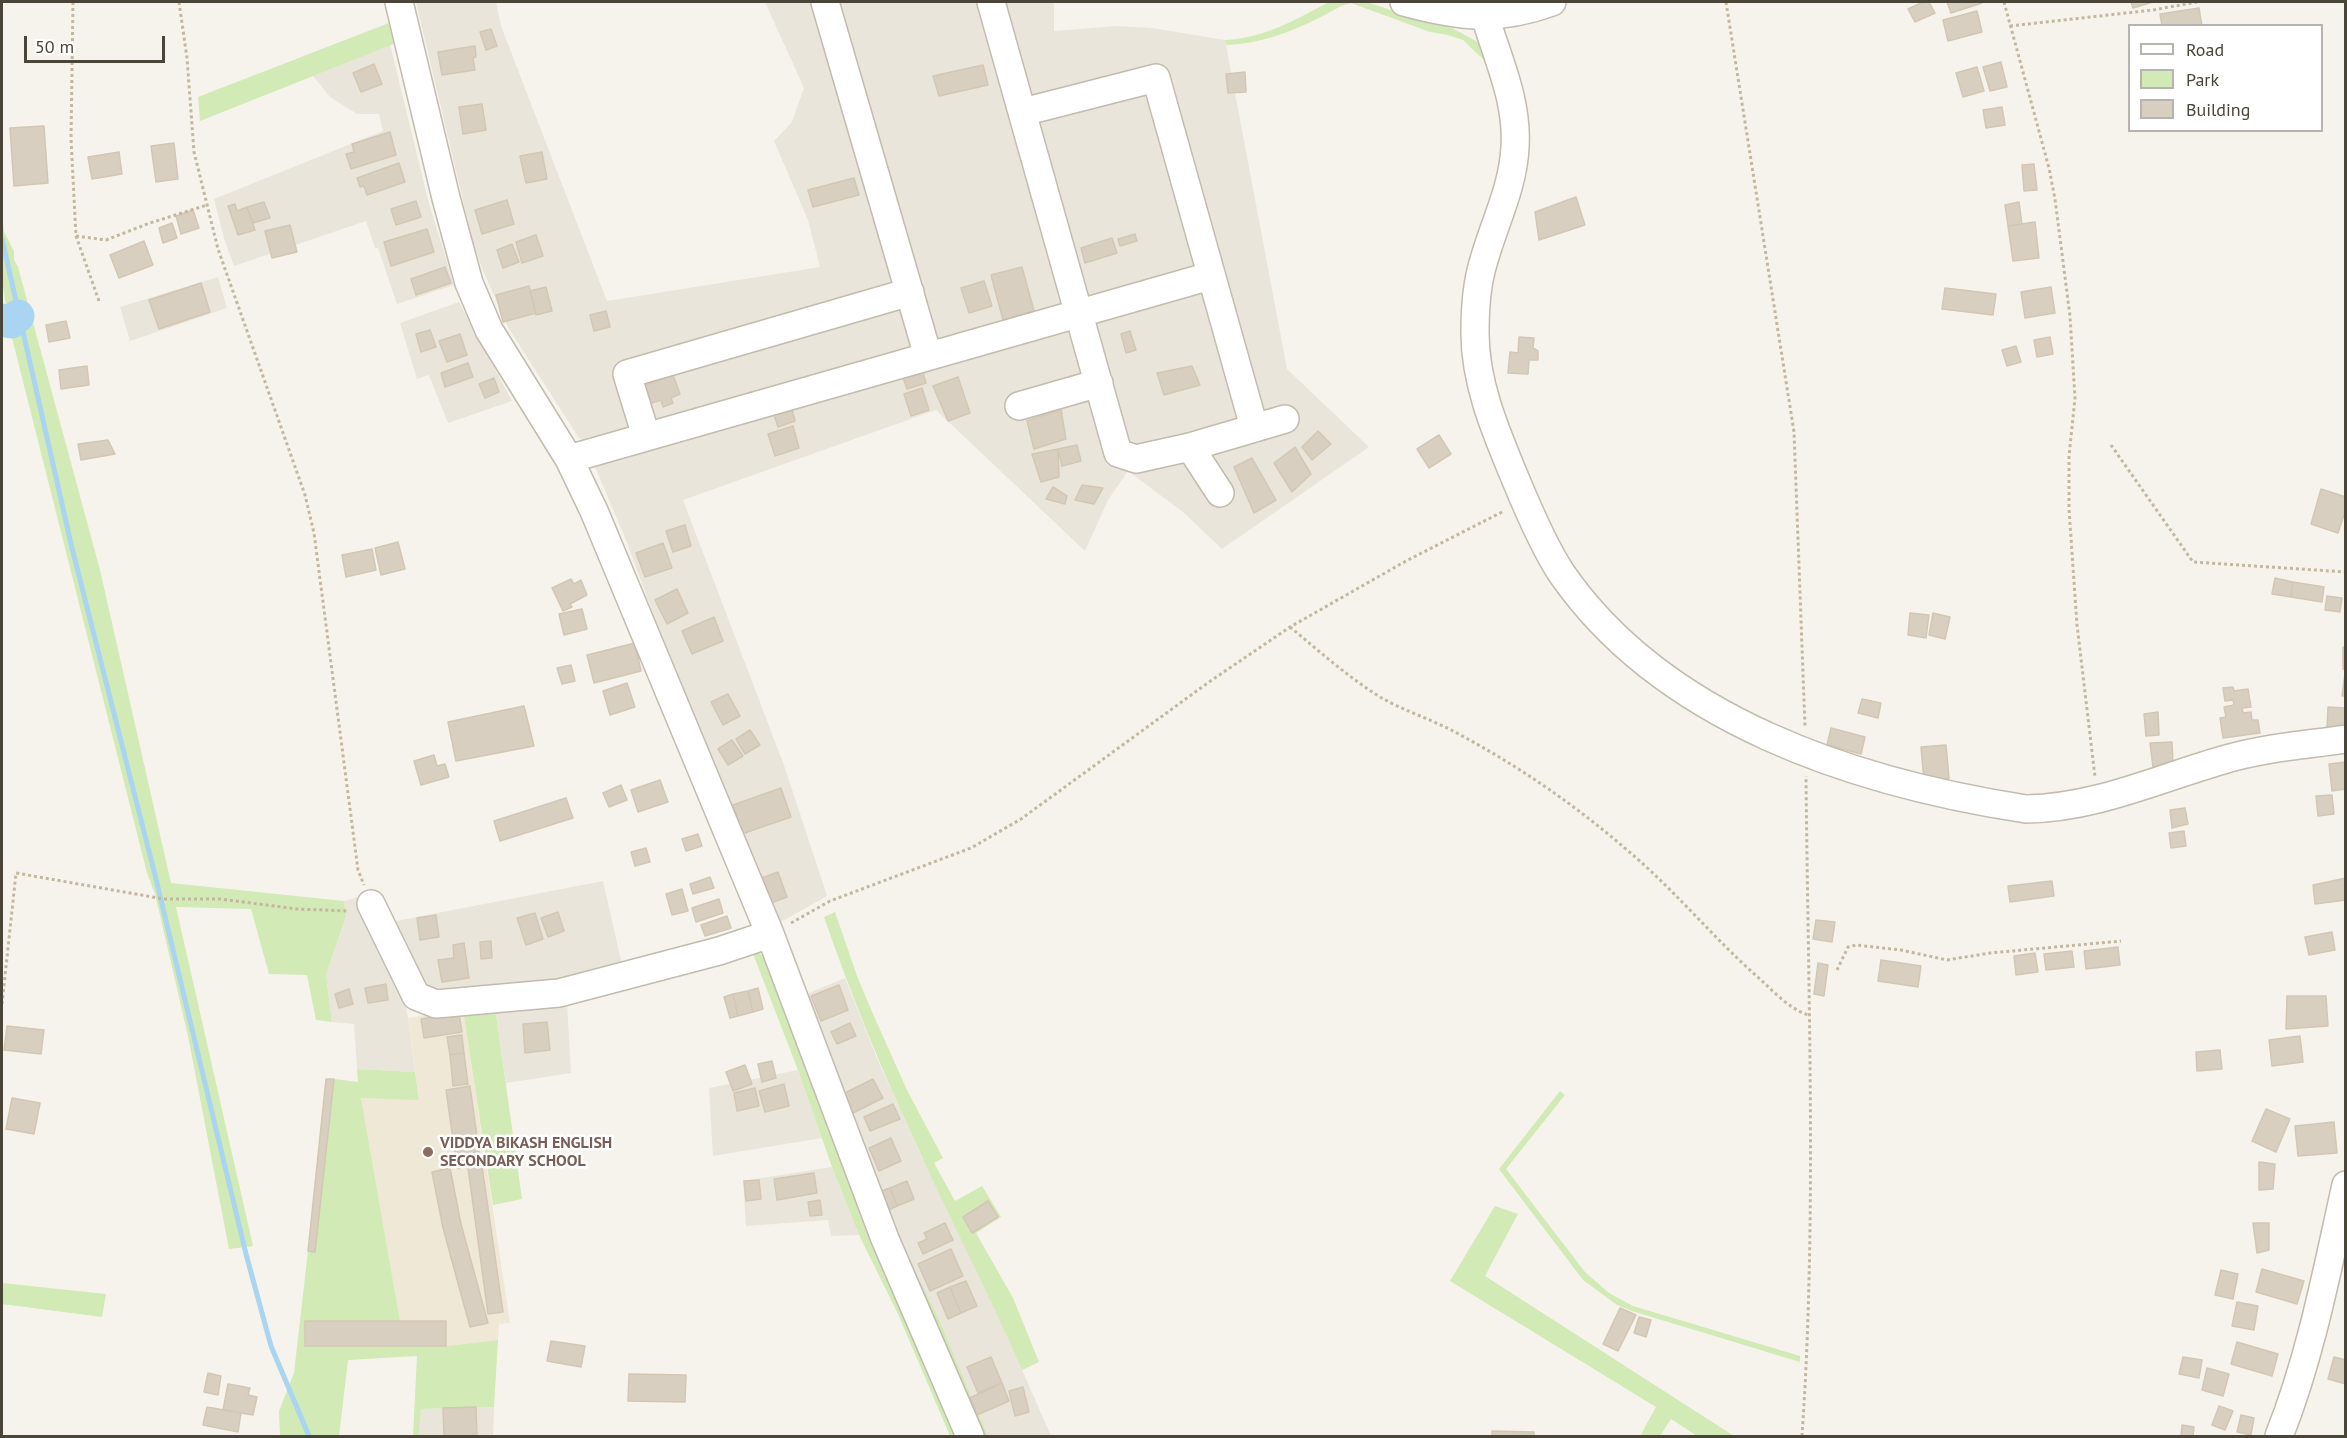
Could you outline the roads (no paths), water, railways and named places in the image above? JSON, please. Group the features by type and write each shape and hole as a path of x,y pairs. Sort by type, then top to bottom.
{"street":[{"path":"399,2 469,283 489,330 569,459 594,511 770,934 885,1239 970,1437"},
{"path":"825,2 928,356"},
{"path":"991,2 1118,453 1136,459 1190,447 1285,419"},
{"path":"1404,2 1485,16 1524,12 1552,2"},
{"path":"1485,16 1510,90 1516,146 1509,190 1481,271 1476,300 1475,335 1483,394 1498,438 1525,501 1561,572 1602,623 1647,665 1741,723 1806,753 1899,782 2006,806 2043,809 2101,799 2251,753 2346,739"},
{"path":"1023,112 1156,78 1254,428"},
{"path":"569,459 1210,276"},
{"path":"646,436 627,374 910,292"},
{"path":"1019,406 1099,383"},
{"path":"1190,447 1220,493"},
{"path":"373,908 416,996 436,1004 559,993 719,951 770,934"},
{"path":"2278,1437 2292,1402 2337,1261 2346,1185"}],"waterway":[{"path":"2,239 72,548 155,875 246,1254 271,1346 309,1436"},
{"path":"2,320 11,322 18,316"}],"place":[{"name":"VIDDYA BIKASH ENGLISH SECONDARY SCHOOL","path":"428,1152"}]}
